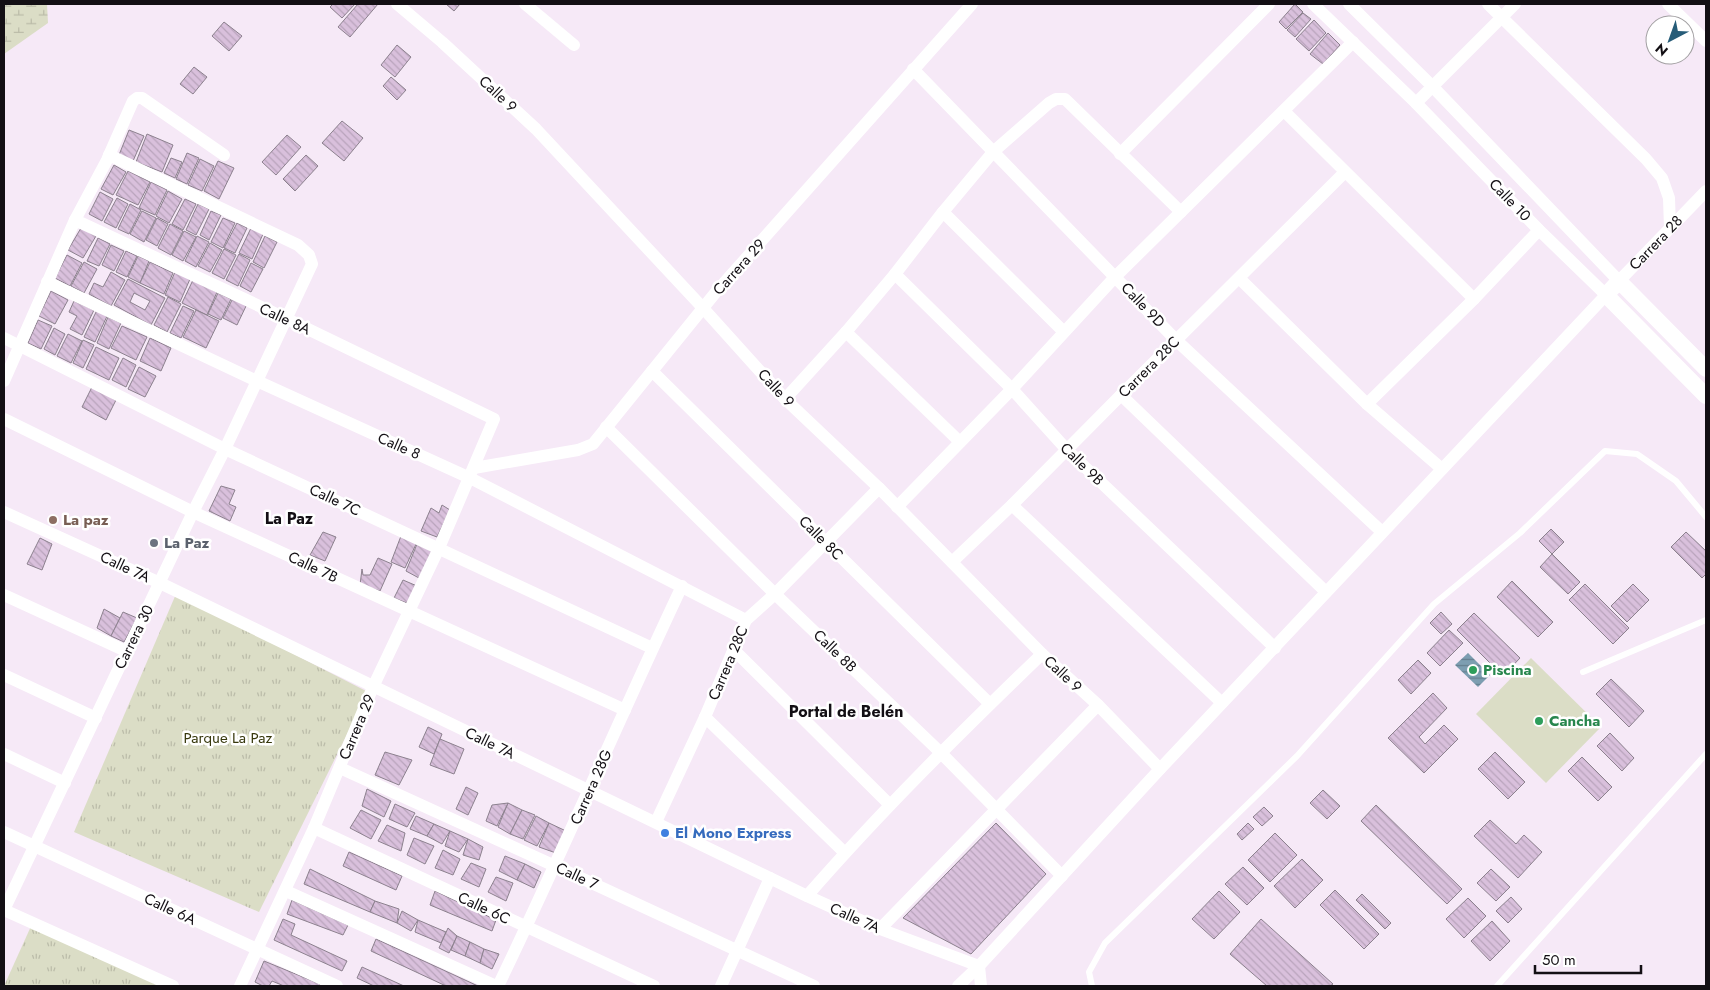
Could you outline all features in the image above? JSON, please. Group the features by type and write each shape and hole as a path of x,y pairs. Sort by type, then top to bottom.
{"street":[{"name":"Calle 9","path":"397,4 442,42 536,129 785,399 879,488 1042,654 1098,705 1160,769"},
{"path":"525,4 574,45"},
{"name":"Carrera 29","path":"472,473 578,450 593,444 703,308 972,4"},
{"path":"1120,154 1269,4"},
{"name":"Calle 10","path":"1313,4 1416,103 1539,230 1706,396"},
{"name":"Calle 10","path":"1349,4 1432,86 1706,369"},
{"path":"1488,4 1646,159 1662,178 1669,198 1670,228"},
{"path":"1416,103 1515,4"},
{"path":"1668,4 1706,41"},
{"path":"897,507 1012,389 1115,277 1353,42"},
{"name":"Calle 9D","path":"913,69 1176,340 1382,532"},
{"path":"4,381 75,220 109,155 133,101 137,98 142,98 224,155"},
{"path":"785,399 846,332 895,274 993,152 1056,99 1064,99 1181,212"},
{"path":"1284,112 1474,299"},
{"name":"Carrera 30","path":"4,910 312,264 309,255 298,245 109,155"},
{"name":"Carrera 28C","path":"952,562 1012,505 1345,172"},
{"name":"Carrera 28","path":"1606,295 1706,191"},
{"path":"943,212 1064,331"},
{"name":"Calle 8A","path":"75,220 285,318 494,419"},
{"path":"1367,404 1474,299 1539,230"},
{"name":"Calle 9B","path":"895,274 1012,389 1067,450 1274,648"},
{"path":"1239,278 1367,404 1442,469"},
{"name":"Calle 8","path":"47,282 257,381 472,473 746,620"},
{"path":"958,986 979,966 1160,769 1606,295"},
{"path":"846,332 960,442"},
{"name":"Calle 7C","path":"4,338 225,449 652,648"},
{"name":"Calle 8C","path":"652,372 990,704"},
{"path":"1121,394 1326,592"},
{"name":"Calle 7B","path":"4,419 193,512 625,710"},
{"name":"Carrera 29","path":"240,986 286,891 373,687 439,548 494,419"},
{"name":"Calle 8B","path":"606,427 775,594 940,752 1062,876"},
{"name":"Carrera 28C","path":"656,822 705,716 746,620 775,594 879,488"},
{"path":"1012,505 1222,704"},
{"name":"Calle 7A","path":"4,512 160,583 807,896 880,929 979,966"},
{"name":"Carrera 28G","path":"497,986 527,928 652,648 682,586"},
{"path":"4,595 126,651"},
{"path":"734,650 890,805"},
{"path":"807,896 844,853 940,752 1042,654"},
{"path":"4,675 96,718"},
{"path":"880,929 1098,705"},
{"path":"705,716 844,853"},
{"path":"4,754 65,783"},
{"name":"Calle 7","path":"340,768 814,986"},
{"name":"Calle 6C","path":"314,828 654,986"},
{"name":"Calle 6A","path":"4,832 337,986"},
{"path":"721,986 770,878"},
{"path":"286,891 497,986"},
{"path":"4,910 173,986"},
{"path":"979,966 981,986"}],"lane":[{"path":"1092,986 1089,972 1105,943 1297,756 1434,604 1520,533 1605,451 1637,454 1676,481 1706,517"},
{"path":"1583,672 1706,620"},
{"path":"1497,986 1706,754"}],"green space":[{"path":"4,4 47,4 48,23 4,54"},
{"name":"Parque La Paz","path":"176,594 368,692 259,912 74,832"},
{"name":"Cancha","path":"1531,658 1601,727 1546,783 1476,714"},
{"path":"32,924 161,986 4,986"}],"water":[{"name":"Piscina","path":"1468,653 1490,675 1478,687 1455,665"}],"building":[{"path":"333,4 355,4 342,18 330,7"},
{"path":"358,4 378,4 350,37 338,27"},
{"path":"446,4 460,4 454,11"},
{"path":"1295,4 1303,12 1286,29 1279,22"},
{"path":"1303,13 1311,19 1295,37 1287,30"},
{"path":"1314,20 1326,33 1309,51 1296,39"},
{"path":"224,22 242,36 229,51 212,36"},
{"path":"1328,33 1340,45 1323,64 1310,54"},
{"path":"397,45 411,57 395,77 381,65"},
{"path":"194,67 207,77 193,94 180,84"},
{"path":"391,77 406,90 397,100 383,86"},
{"path":"342,121 363,138 344,161 322,143"},
{"path":"129,130 144,136 133,161 119,155"},
{"path":"147,134 173,145 162,172 136,162"},
{"path":"287,135 301,147 276,175 262,162"},
{"path":"187,153 199,158 187,184 176,179"},
{"path":"306,155 318,166 295,191 283,179"},
{"path":"171,158 182,162 175,178 164,173"},
{"path":"200,159 214,166 202,191 188,185"},
{"path":"218,161 234,168 219,199 204,191"},
{"path":"114,165 126,172 113,195 101,189"},
{"path":"128,171 150,182 138,205 116,195"},
{"path":"151,182 167,190 155,215 139,208"},
{"path":"168,191 182,199 169,223 156,216"},
{"path":"100,192 113,199 102,221 89,214"},
{"path":"117,198 128,204 116,228 104,222"},
{"path":"185,199 196,204 183,230 172,224"},
{"path":"130,204 141,210 129,234 118,229"},
{"path":"198,204 209,209 196,235 186,230"},
{"path":"142,211 156,218 144,242 130,234"},
{"path":"211,211 221,215 209,240 200,235"},
{"path":"157,218 168,224 157,246 146,240"},
{"path":"223,218 235,223 223,248 211,242"},
{"path":"237,223 247,228 235,253 224,248"},
{"path":"170,224 183,231 171,255 158,248"},
{"path":"81,228 96,236 83,258 68,250"},
{"path":"251,228 263,234 252,259 239,253"},
{"path":"184,231 196,237 183,261 172,255"},
{"path":"197,236 209,242 196,267 185,261"},
{"path":"265,236 277,242 264,268 253,262"},
{"path":"98,238 110,244 99,266 87,261"},
{"path":"210,243 222,250 210,272 198,266"},
{"path":"111,245 124,251 114,271 102,265"},
{"path":"224,249 236,255 224,279 212,273"},
{"path":"126,251 137,256 127,277 116,272"},
{"path":"239,254 250,260 238,286 226,280"},
{"path":"67,255 82,263 70,286 55,278"},
{"path":"138,256 149,261 140,283 128,277"},
{"path":"84,262 97,269 84,293 71,286"},
{"path":"150,262 173,273 164,294 140,283"},
{"path":"251,263 263,269 251,292 240,286"},
{"path":"111,272 125,280 111,306 89,294 94,283 103,287"},
{"path":"175,272 190,279 180,302 165,295"},
{"path":"128,279 165,298 151,325 114,305","holes":["134,293 150,301 145,310 130,302"]},
{"path":"193,280 217,292 207,315 182,303"},
{"path":"51,291 68,300 55,324 39,316"},
{"path":"218,293 231,299 221,320 208,314"},
{"path":"168,297 181,304 167,332 154,325"},
{"path":"233,298 247,304 237,325 223,318"},
{"path":"74,301 94,310 82,335 70,329 77,316 69,312"},
{"path":"183,306 194,311 181,338 170,333"},
{"path":"97,310 108,314 95,342 84,337"},
{"path":"196,310 219,321 206,348 183,337"},
{"path":"108,317 121,323 109,349 97,343"},
{"path":"38,320 52,326 41,349 28,343"},
{"path":"122,326 147,337 136,360 111,348"},
{"path":"54,328 65,334 55,355 44,349"},
{"path":"68,334 82,341 71,363 57,356"},
{"path":"150,338 171,348 161,371 140,361"},
{"path":"83,340 94,345 83,368 73,363"},
{"path":"96,347 119,358 109,380 86,369"},
{"path":"123,358 136,365 126,387 112,380"},
{"path":"139,367 156,376 145,397 128,389"},
{"path":"92,387 116,400 106,420 82,407"},
{"path":"221,486 235,490 229,504 236,507 230,521 209,511"},
{"path":"442,505 450,510 437,537 421,531 431,508 439,513"},
{"path":"1551,529 1564,542 1552,554 1539,541"},
{"path":"323,532 336,537 325,561 310,555"},
{"path":"1686,532 1706,551 1706,574 1702,578 1671,547"},
{"path":"401,536 417,542 405,568 391,562"},
{"path":"40,538 52,544 42,570 27,564"},
{"path":"417,544 434,552 419,578 406,571"},
{"path":"1552,554 1580,582 1568,594 1540,567"},
{"path":"378,558 392,564 380,591 360,585 362,569 363,575 370,575"},
{"path":"403,580 417,586 407,603 394,598"},
{"path":"1512,581 1553,622 1538,637 1497,597"},
{"path":"1585,584 1629,628 1613,644 1569,600"},
{"path":"1633,584 1649,600 1627,622 1611,606"},
{"path":"104,609 120,618 111,636 97,628"},
{"path":"123,612 137,618 124,642 111,636"},
{"path":"1441,612 1452,624 1441,634 1430,623"},
{"path":"1474,613 1520,658 1503,676 1457,630"},
{"path":"1449,630 1463,643 1440,666 1427,653"},
{"path":"1418,660 1431,673 1411,694 1398,680"},
{"path":"1611,679 1644,711 1629,727 1596,694"},
{"path":"1433,693 1447,708 1419,737 1425,744 1444,725 1458,739 1424,773 1388,738"},
{"path":"428,727 442,734 434,754 419,747"},
{"path":"1610,733 1634,758 1622,771 1597,746"},
{"path":"440,739 464,749 454,774 430,765"},
{"path":"385,752 412,760 399,785 375,775"},
{"path":"1495,752 1525,782 1508,799 1478,769"},
{"path":"1582,757 1612,787 1598,801 1568,771"},
{"path":"466,787 478,793 468,815 456,809"},
{"path":"367,789 391,801 384,817 362,806"},
{"path":"1323,790 1340,806 1327,819 1310,803"},
{"path":"508,803 522,810 510,834 498,827"},
{"path":"508,803 497,826 486,821 492,805"},
{"path":"395,804 415,813 407,827 389,819"},
{"path":"1376,805 1462,889 1447,904 1361,821"},
{"path":"1264,807 1273,816 1262,826 1253,817"},
{"path":"361,810 381,820 371,839 350,828"},
{"path":"522,810 535,815 523,839 510,834"},
{"path":"416,816 434,824 427,836 410,829"},
{"path":"536,816 549,823 537,846 524,840"},
{"path":"1490,820 1516,844 1524,835 1542,852 1518,878 1474,836"},
{"path":"549,823 566,831 556,853 539,847"},
{"path":"996,823 1046,874 971,954 903,918"},
{"path":"1248,823 1254,829 1242,840 1237,834"},
{"path":"434,824 450,831 442,844 427,836"},
{"path":"387,825 405,833 401,851 378,841"},
{"path":"450,831 468,839 459,852 445,846"},
{"path":"1275,833 1297,855 1270,882 1248,860"},
{"path":"414,838 434,846 425,864 407,855"},
{"path":"468,839 483,847 479,860 463,855"},
{"path":"443,850 460,859 453,875 435,868"},
{"path":"349,852 402,876 396,890 343,866"},
{"path":"505,856 525,864 517,880 499,871"},
{"path":"1302,859 1323,880 1295,908 1274,886"},
{"path":"471,863 486,869 479,887 461,879"},
{"path":"525,864 541,872 534,888 517,880"},
{"path":"1243,867 1264,888 1247,905 1225,884"},
{"path":"310,869 375,901 370,912 304,884"},
{"path":"1491,869 1510,887 1496,901 1477,883"},
{"path":"496,877 513,883 506,901 488,892"},
{"path":"1335,890 1379,934 1364,949 1320,905"},
{"path":"435,891 496,920 492,931 430,905"},
{"path":"1219,891 1240,912 1214,939 1192,919"},
{"path":"1362,894 1391,923 1385,929 1356,900"},
{"path":"1511,897 1522,909 1508,923 1496,911"},
{"path":"1468,898 1486,916 1464,938 1446,919"},
{"path":"292,900 348,925 343,935 287,914"},
{"path":"375,901 399,909 397,923 370,912"},
{"path":"402,911 418,920 411,931 397,923"},
{"path":"283,919 295,924 291,935 347,961 342,971 274,940"},
{"path":"1261,919 1333,984 1330,986 1267,986 1230,954"},
{"path":"418,920 446,932 441,943 415,932"},
{"path":"1492,921 1510,941 1490,961 1471,941"},
{"path":"448,928 457,936 449,953 439,948"},
{"path":"457,936 470,942 465,956 451,950"},
{"path":"376,939 478,986 446,986 371,951"},
{"path":"470,942 484,949 480,963 465,956"},
{"path":"484,949 499,954 492,969 480,963"},
{"path":"264,961 320,984 319,986 284,986 272,981 269,986 263,986 255,982"},
{"path":"362,967 404,986 374,986 357,978"}],"place":[{"name":"La paz","path":"53,520"},
{"name":"La Paz","path":"154,543"},
{"name":"Piscina","path":"1473,670"},
{"name":"Cancha","path":"1539,721"},
{"name":"El Mono Express","path":"665,833"}],"district":[{"name":"La Paz","path":"289,518"},
{"name":"Portal de Belén","path":"846,711"}]}
